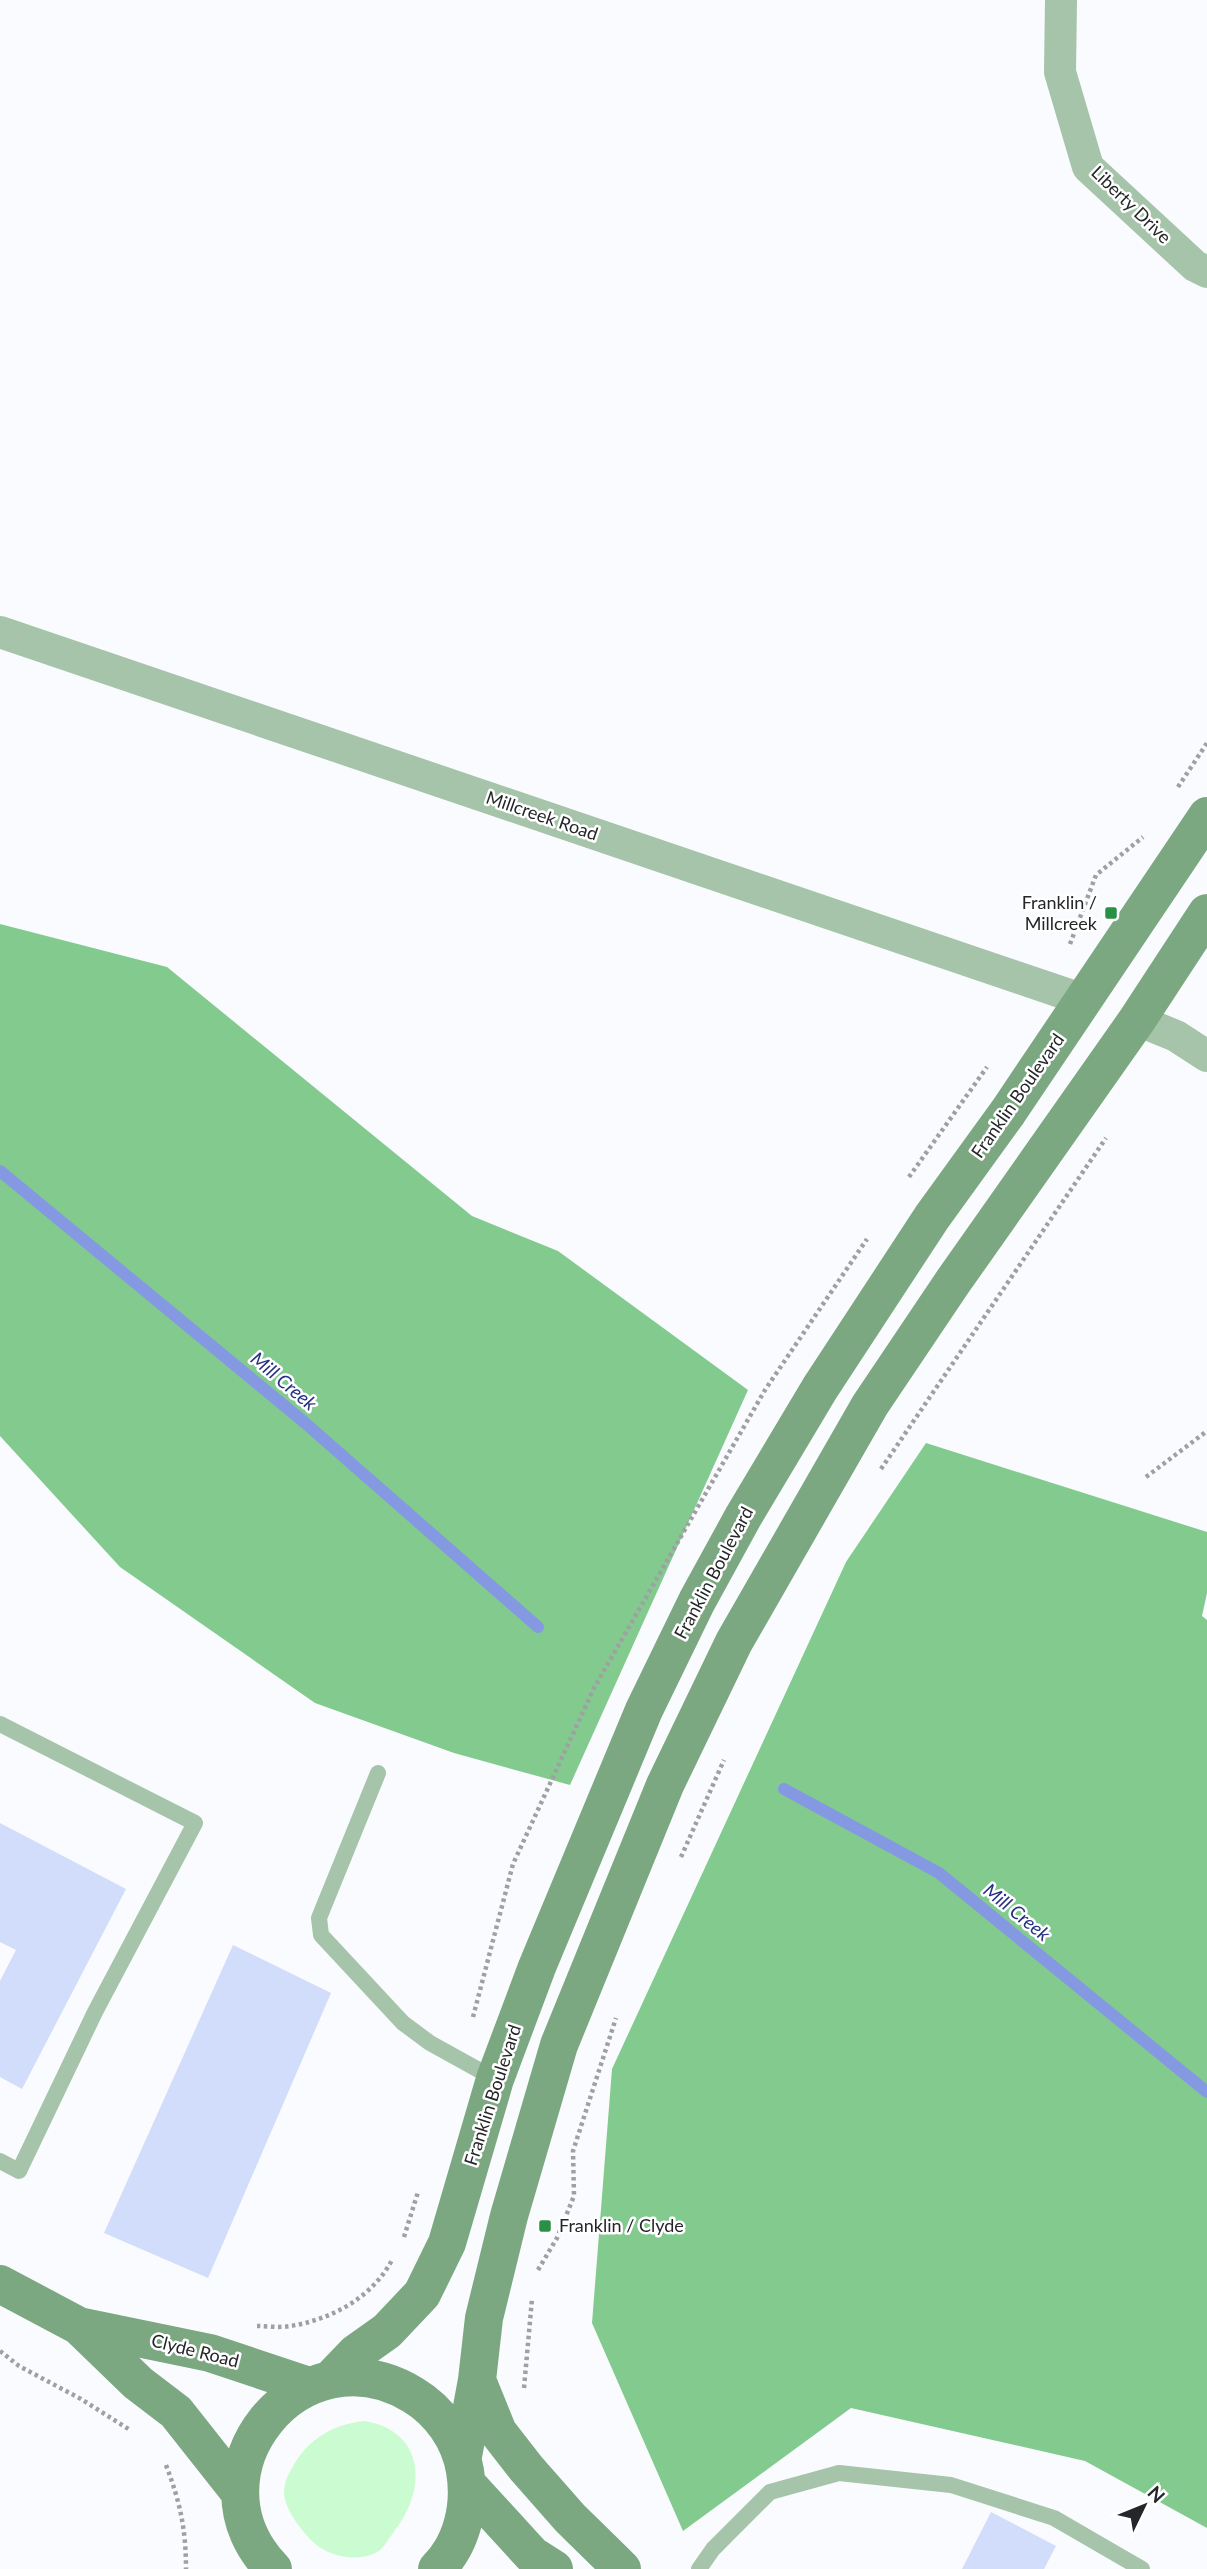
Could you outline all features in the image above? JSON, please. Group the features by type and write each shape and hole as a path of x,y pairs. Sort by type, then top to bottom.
{"main road":[{"name":"Franklin Boulevard","path":"243,2511 244,2460 258,2429 280,2404 320,2382 387,2331 422,2294 447,2243 495,2078 537,1967 644,1710 717,1565 820,1388 932,1217 1084,1000 1207,816"},
{"path":"437,2569 457,2542 466,2514 465,2470 484,2318 559,2045 665,1785 734,1642 870,1405 959,1272 1137,1020 1207,913"},
{"name":"Clyde Road","path":"0,2284 79,2326 210,2353 320,2382"},
{"name":"Clyde Road","path":"79,2326 138,2384 176,2412 243,2511 262,2558 273,2569"},
{"path":"320,2382 364,2377 396,2385 425,2402 447,2426 465,2470 532,2555 554,2569"},
{"path":"477,2380 499,2432 526,2468 569,2518 622,2569"},
{"path":"241,2569 243,2511"}],"street":[{"name":"Liberty Drive","path":"1061,0 1060,72 1088,167 1195,266 1207,272"},
{"name":"Millcreek Road","path":"0,632 1084,1000"},
{"path":"1137,1020 1176,1036 1207,1056"}],"lane":[{"path":"0,1724 195,1823 95,2012 19,2171 0,2161"},
{"path":"378,1773 319,1918 321,1935 403,2022 430,2043 495,2078"},
{"path":"699,2569 713,2549 770,2492 839,2473 951,2485 1054,2518 1142,2569"}],"path":[{"path":"1174,795 1207,743"},
{"path":"1068,952 1096,875 1148,832"},
{"path":"874,1480 1108,1135"},
{"path":"1146,1477 1207,1431"},
{"path":"680,1861 724,1759"},
{"path":"533,2278 557,2238 574,2196 573,2151 617,2013"},
{"path":"251,2325 288,2327 333,2315 362,2296 388,2268"},
{"path":"523,2395 532,2290"},
{"path":"0,2351 19,2366 81,2399 136,2434"},
{"path":"164,2460 179,2501 186,2535 186,2569"}],"green space":[{"path":"0,924 167,967 472,1216 558,1251 748,1390 570,1785 454,1753 315,1703 120,1567 0,1436"},
{"path":"926,1443 1207,1532 1207,1593 1202,1616 1207,1620 1207,2528 1085,2461 851,2408 683,2531 592,2323 612,2069 846,1562"},
{"path":"364,2421 384,2427 399,2436 409,2448 416,2479 406,2514 381,2549 361,2557 342,2556 316,2545 301,2529 287,2505 285,2486 298,2458 313,2441 341,2426"}],"building":[{"path":"0,1823 126,1889 22,2089 0,2077 0,1981 16,1950 0,1942"},
{"path":"233,1945 331,1993 208,2278 104,2233"},
{"path":"991,2512 1056,2546 1044,2569 962,2569"}],"waterway":[{"name":"Mill Creek","path":"0,1171 304,1422 538,1627"},
{"name":"Mill Creek","path":"784,1789 939,1873 1207,2092"}],"place":[{"name":"Franklin / Millcreek","path":"1111,913"},
{"name":"Franklin / Clyde","path":"545,2226"}]}
